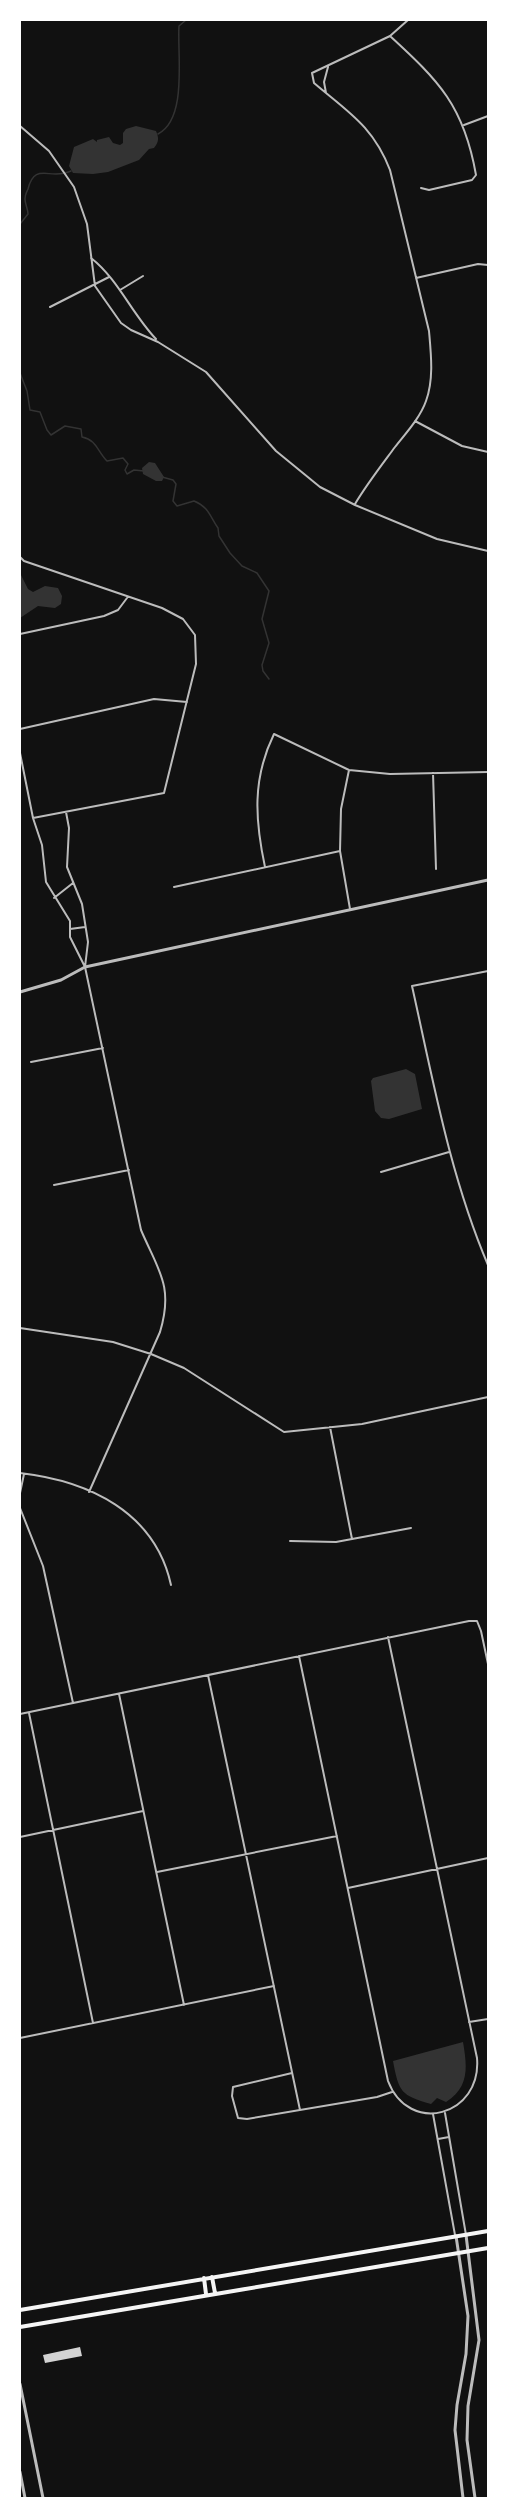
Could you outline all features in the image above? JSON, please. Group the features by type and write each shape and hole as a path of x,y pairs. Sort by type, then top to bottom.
{"main road":[{"path":"20,2310 489,2230"},
{"path":"20,2327 489,2248"},
{"path":"212,2277 215,2293"},
{"path":"204,2278 206,2294"}],"street":[{"path":"355,505 369,480 415,421 426,400 431,378 429,331 390,170 381,146 366,127 314,83 312,73 390,36 408,20"},
{"path":"390,36 433,75 450,99 464,125 476,174 472,180 429,190 421,189"},
{"path":"326,93 324,82 329,66"},
{"path":"464,125 489,116"},
{"path":"20,126 49,151 68,177 82,206 95,286 121,323 159,342 206,372 276,451 320,486 355,505 437,539 489,551"},
{"path":"91,258 103,267 144,327 159,342"},
{"path":"416,278 478,264 489,265"},
{"path":"120,291 143,276"},
{"path":"50,307 109,277"},
{"path":"415,421 462,446 489,452"},
{"path":"20,557 24,561 127,598 162,608 183,619 195,635 196,664 164,793 33,818"},
{"path":"20,634 104,616 118,610 127,598"},
{"path":"20,729 154,699 187,702"},
{"path":"265,867 258,835 256,811 262,758 274,734 349,770 390,774 489,772"},
{"path":"20,753 33,818 42,845 46,882 70,921 73,946 85,967 141,1230 159,1264 165,1288 164,1319 151,1354 89,1492"},
{"path":"349,770 341,809 340,851 350,909"},
{"path":"433,773 436,869"},
{"path":"66,812 69,828 67,867 82,904 88,942 85,967"},
{"path":"174,887 340,851"},
{"path":"20,992 61,980 85,967 489,880"},
{"path":"54,898 74,883"},
{"path":"70,929 86,927"},
{"path":"488,1262 470,1222 449,1152 412,986 489,971"},
{"path":"31,1062 103,1048"},
{"path":"381,1172 449,1152"},
{"path":"54,1185 129,1170"},
{"path":"20,1328 113,1342 151,1354 184,1368 284,1432 362,1424 489,1397"},
{"path":"330,1427 352,1539"},
{"path":"20,1473 58,1480 89,1492 131,1515 147,1530 160,1550 171,1585"},
{"path":"20,1493 24,1474"},
{"path":"20,1508 43,1566 73,1703"},
{"path":"290,1541 336,1542 411,1528"},
{"path":"20,1714 469,1621 477,1621 482,1631 489,1664"},
{"path":"299,1656 386,2074 392,2092 408,2107 434,2114 445,2112 466,2098 476,2082 477,2058 388,1637"},
{"path":"208,1675 300,2110"},
{"path":"118,1694 184,2005"},
{"path":"29,1713 93,2023"},
{"path":"20,1837 143,1811"},
{"path":"156,1872 337,1836"},
{"path":"348,1888 489,1858"},
{"path":"20,2038 274,1986"},
{"path":"469,2022 489,2019"},
{"path":"292,2073 233,2087 235,2111 238,2118 247,2119 377,2097 392,2092"},
{"path":"445,2112 466,2235 478,2340 468,2406 467,2440 475,2499"},
{"path":"434,2114 468,2316 466,2354 457,2405 456,2430 463,2499"},
{"path":"438,2139 449,2137"},
{"path":"20,2384 43,2499"},
{"path":"20,2472 25,2499"}],"shaded area":[{"path":"136,126 156,131 158,138 154,148 149,149 139,160 108,172 73,173 69,166 74,147 93,139 97,142 97,140 109,137 113,143 120,145 123,143 123,133 126,129"},
{"path":"149,462 155,463 164,477 162,481 156,481 143,474 142,468"},
{"path":"20,573 28,589 33,592 45,586 58,588 62,596 61,604 55,608 38,606 20,618"},
{"path":"406,1069 415,1074 422,1109 389,1119 381,1118 375,1111 371,1081 373,1078"},
{"path":"463,2042 465,2075 463,2083 454,2096 446,2102 437,2098 431,2104 413,2098 403,2091 397,2080 393,2061"}],"building":[{"path":"80,2347 82,2356 45,2363 43,2355"}],"waterway":[{"path":"158,134 174,115 179,84 179,26 186,20"},
{"path":"188,20 195,20"},
{"path":"20,224 28,214 25,196 35,176 71,171"},
{"path":"20,373 27,391 30,410 40,412 51,435 65,426 81,429 82,437 94,443 107,461 123,458 128,464 125,470 127,474 134,470 144,471"},
{"path":"162,477 173,480 176,484 173,501 177,506 194,501 206,509 230,553 242,566 257,573 269,591 262,619 269,643 262,665 269,679"}]}
